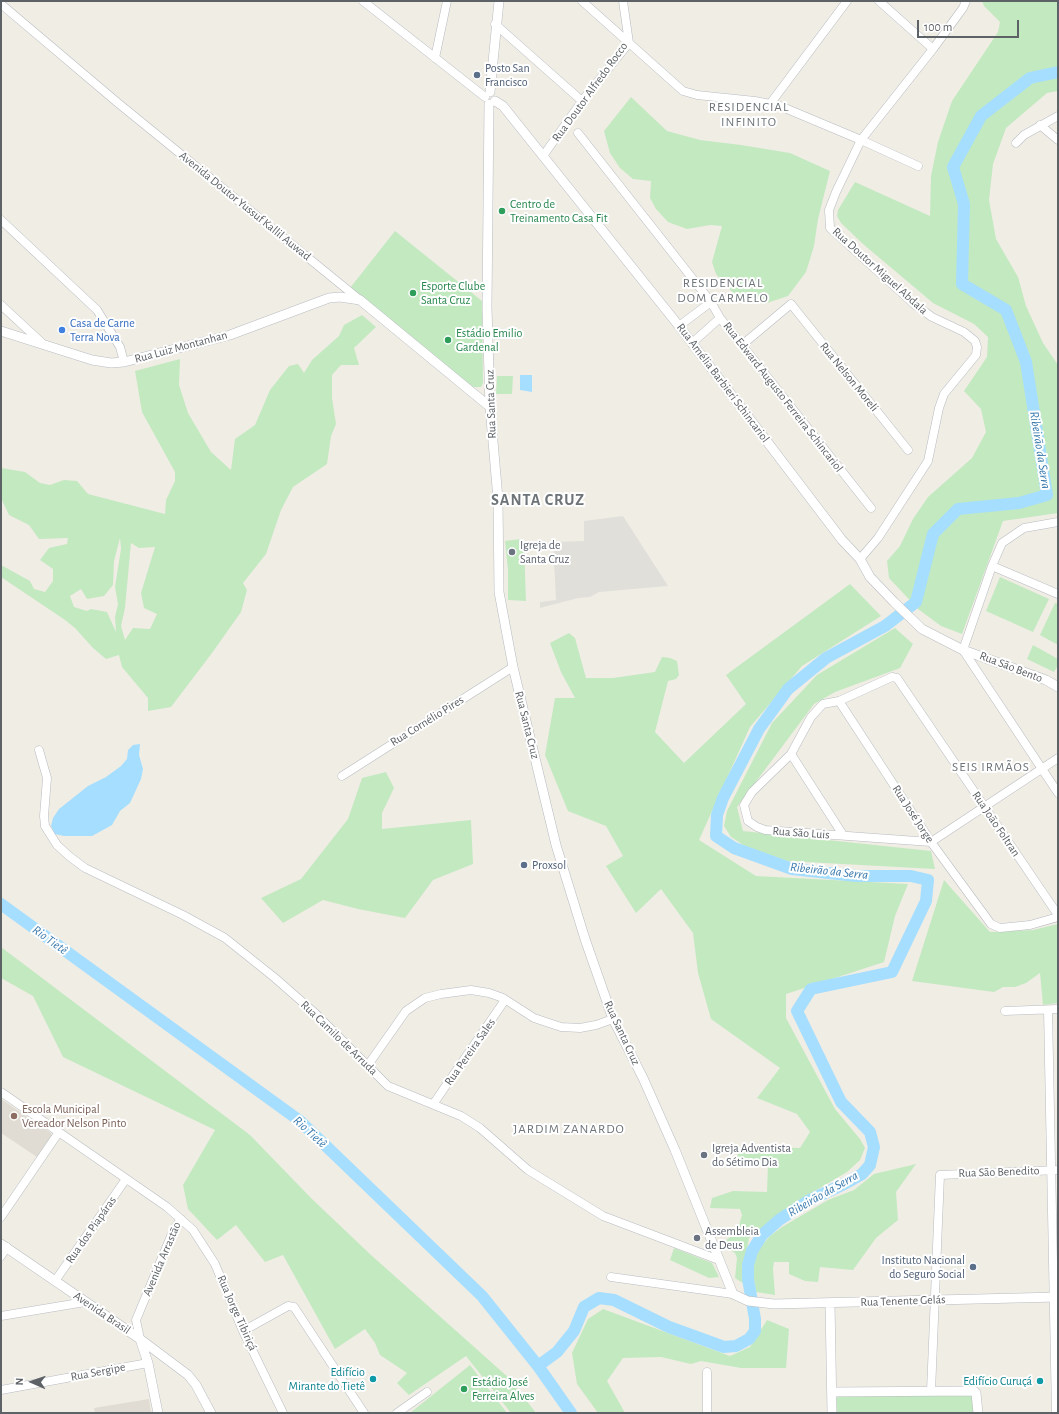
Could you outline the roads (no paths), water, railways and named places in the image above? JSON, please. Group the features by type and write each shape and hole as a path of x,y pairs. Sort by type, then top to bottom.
{"street":[{"path":"363,1 490,99"},
{"name":"Rua Santa Cruz","path":"499,1 495,24 490,99 487,307 490,407 498,499 499,592 513,667 562,867 613,1019 643,1078 675,1150 733,1294"},
{"path":"582,1 683,91 697,95 755,101 780,106 918,166"},
{"name":"Rua Doutor Alfredo Rocco","path":"543,156 582,101 628,43 623,1"},
{"path":"770,104 847,1"},
{"path":"879,1 933,49"},
{"name":"Rua Doutor Miguel Abdala","path":"860,559 878,538 928,461 939,408 944,394 976,355 977,347 975,341 964,332 932,317 914,304 830,228 828,210 861,140 964,8 966,1"},
{"path":"435,58 446,2"},
{"name":"Avenida Doutor Yussuf Kallil Auwad","path":"1,4 118,103 490,407"},
{"path":"495,24 582,101"},
{"name":"Rua Amélia Barbieri Schincariol","path":"490,99 503,106 679,326 842,540 860,559 870,577 922,629 963,650"},
{"path":"1016,143 1024,135 1058,116"},
{"path":"1040,125 1058,140"},
{"name":"Rua Edward Augusto Ferreira Schincariol","path":"578,133 711,302 720,318 870,508"},
{"path":"1,220 97,310 120,347 124,362"},
{"name":"Rua Luiz Montanhan","path":"1,331 41,342 92,360 124,362 224,337 330,298 340,297 360,300"},
{"path":"679,326 711,302"},
{"name":"Rua Nelson Moreli","path":"742,345 790,304 908,450"},
{"path":"1,306 41,342"},
{"path":"692,343 720,318"},
{"path":"1058,522 1024,528 1013,534 1002,543 992,566 963,650 1058,793"},
{"path":"992,566 1058,594"},
{"name":"Rua São Bento","path":"963,650 1046,680 1058,687"},
{"name":"Rua Cornélio Pires","path":"342,776 513,667"},
{"name":"Rua São Luis","path":"892,677 839,701 823,704 815,713 791,754 752,792 744,806 748,821 757,828 766,830 931,842"},
{"name":"Rua João Foltran","path":"892,677 897,678 901,682 984,809 1058,916"},
{"name":"Rua José Jorge","path":"839,701 931,842 990,924 1000,928 1030,925 1058,916"},
{"name":"Rua Camilo de Arruda","path":"39,750 47,778 44,816 45,826 48,832 69,856 85,868 183,915 225,938 275,978 316,1014 388,1086 395,1090 434,1103 462,1116 480,1128 528,1170 603,1216 719,1260"},
{"path":"791,754 844,835"},
{"path":"931,842 984,809 1058,758"},
{"path":"368,1066 406,1011 425,998 440,994 471,990 488,993 506,1000 534,1018 561,1027 580,1028 596,1026 613,1019"},
{"name":"Rua Pereira Sales","path":"434,1103 506,1000"},
{"path":"1005,1011 1058,1009"},
{"path":"1048,1010 1055,1170 1056,1413"},
{"path":"1049,1051 1058,1051"},
{"name":"Avenida Arrastão","path":"1,1092 181,1219 174,1229 136,1320 140,1339"},
{"path":"1,1217 59,1132"},
{"name":"Rua São Benedito","path":"934,1300 940,1174 1055,1170"},
{"name":"Rua dos Piapáras","path":"55,1281 126,1179"},
{"name":"Rua Jorge Tibiriçá","path":"181,1219 193,1230 215,1264 243,1331 283,1413"},
{"path":"1,1256 4,1246"},
{"name":"Avenida Brasil","path":"4,1246 140,1339 148,1363 158,1413"},
{"path":"611,1277 733,1294"},
{"name":"Rua Tenente Gelás","path":"733,1294 748,1301 760,1303 830,1303 1056,1296"},
{"path":"931,1390 934,1300"},
{"path":"1,1316 85,1302"},
{"path":"830,1303 832,1413"},
{"path":"243,1331 288,1306 297,1310 364,1413"},
{"path":"140,1339 188,1374 196,1385 210,1413"},
{"name":"Rua Sergipe","path":"1,1390 148,1363"},
{"path":"707,1372 707,1413"},
{"path":"832,1392 931,1390 974,1391 976,1394 978,1413"},
{"path":"396,1413 427,1392"}],"water":[{"path":"520,375 532,375 532,392 520,390"},
{"path":"140,744 139,755 143,769 141,779 130,803 120,811 112,825 92,836 64,836 55,834 51,826 53,818 59,809 88,786 106,777 121,766 127,759 128,750 133,745"}],"waterway":[{"name":"Ribeirão da Serra","path":"538,1366 557,1352 574,1331 584,1307 599,1298 614,1300 669,1327 724,1347 736,1346 749,1339 755,1331 755,1319 748,1279 748,1265 752,1251 762,1235 779,1220 808,1201 862,1174 870,1165 874,1147 870,1132 841,1102 797,1011 811,989 892,972 926,901 928,880 911,876 856,876 792,869 734,848 716,836 717,815 723,798 759,729 788,689 826,658 885,626 916,602 933,534 958,509 1019,503 1047,495 1026,362 1006,310 962,284 964,204 953,167 981,116 1030,78 1058,72"},
{"name":"Rio Tietê","path":"1,904 300,1121 482,1296 538,1366 571,1413"}],"place":[{"name":"Posto San Francisco","path":"477,75"},
{"name":"Centro de Treinamento Casa Fit","path":"502,211"},
{"name":"Esporte Clube Santa Cruz","path":"413,293"},
{"name":"Casa de Carne Terra Nova","path":"62,330"},
{"name":"Estádio Emilio Gardenal","path":"448,340"},
{"name":"Igreja de Santa Cruz","path":"512,552"},
{"name":"Proxsol","path":"524,865"},
{"name":"Escola Municipal Vereador Nelson Pinto","path":"14,1116"},
{"name":"Igreja Adventista do Sétimo Dia","path":"704,1155"},
{"name":"Assembleia de Deus","path":"697,1238"},
{"name":"Instituto Nacional do Seguro Social","path":"973,1267"},
{"name":"Edifício Mirante do Tietê","path":"373,1379"},
{"name":"Edifício Curuçá","path":"1040,1381"},
{"name":"Estádio José Ferreira Alves","path":"464,1389"}],"district":[{"name":"RESIDENCIAL INFINITO","path":"749,114"},
{"name":"RESIDENCIAL DOM CARMELO","path":"723,290"},
{"name":"SANTA CRUZ","path":"538,500"},
{"name":"SEIS IRMÃOS","path":"991,767"},
{"name":"JARDIM ZANARDO","path":"569,1129"}]}
